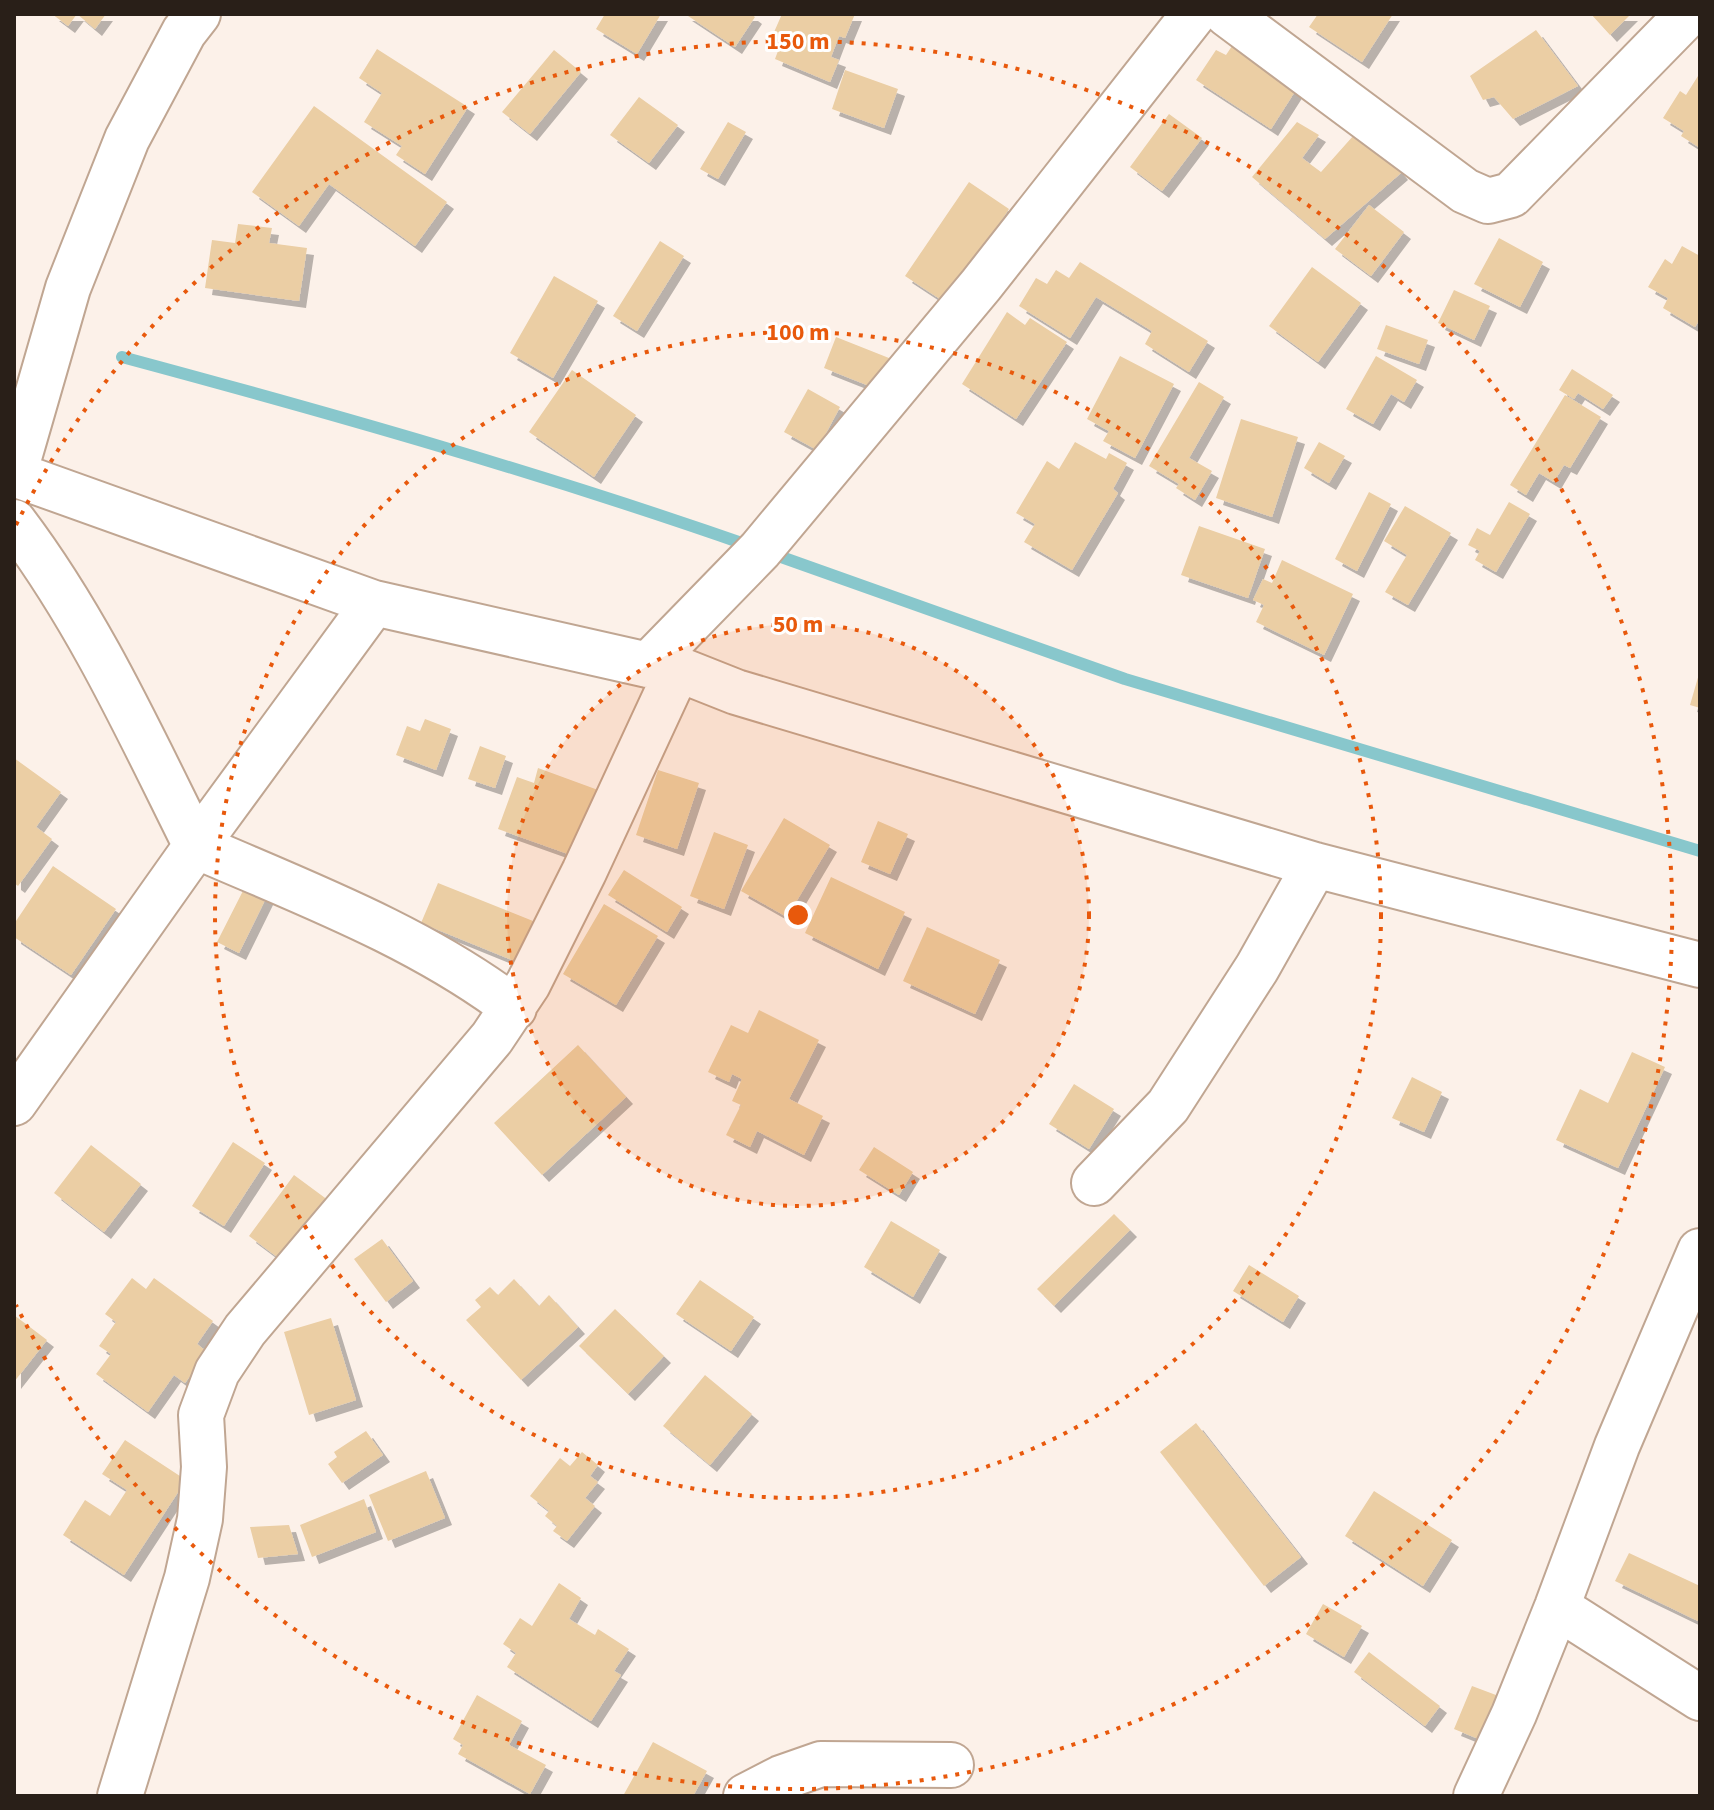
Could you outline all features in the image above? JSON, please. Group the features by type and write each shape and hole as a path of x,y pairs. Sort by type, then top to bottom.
{"street":[{"path":"198,14 184,32 127,139 68,288 14,475 374,603 663,667 736,692 1315,865 1700,965"},
{"path":"120,1796 187,1578 200,1519 204,1467 201,1415 217,1372 245,1330 514,1008 584,872 663,667 981,285 1194,14"},
{"path":"1227,14 1465,191 1488,201 1511,195 1688,14"},
{"path":"14,522 44,562 126,705 196,846 335,906 475,979 514,1008"},
{"path":"14,1103 196,846 374,603"},
{"path":"1094,1183 1168,1106 1257,968 1315,865"},
{"path":"1476,1796 1514,1714 1617,1446 1700,1251"},
{"path":"1557,1607 1700,1698"},
{"path":"746,1796 781,1778 821,1764 951,1765"}],"building":[{"path":"52,14 77,14 68,26"},
{"path":"77,14 106,14 95,29"},
{"path":"605,14 661,14 637,54 596,29"},
{"path":"685,14 751,14 755,17 735,47"},
{"path":"782,14 855,14 845,38 839,36 831,57 839,60 830,82 775,59 781,43 771,39"},
{"path":"1318,14 1393,14 1362,62 1309,27"},
{"path":"1591,14 1631,14 1610,35"},
{"path":"1536,30 1578,86 1513,119 1494,97 1483,100 1470,76"},
{"path":"1236,40 1301,82 1271,129 1196,80 1216,50 1226,55"},
{"path":"377,49 468,107 425,174 396,155 402,146 364,122 382,93 359,78"},
{"path":"554,50 581,72 530,134 502,112"},
{"path":"845,70 898,89 884,128 832,109"},
{"path":"1698,76 1700,148 1681,136 1684,131 1663,118 1680,91 1686,95"},
{"path":"639,97 678,125 649,163 610,135"},
{"path":"314,106 447,202 415,246 329,184 299,226 252,192"},
{"path":"1169,114 1202,138 1162,191 1130,167"},
{"path":"728,122 746,132 718,179 700,169"},
{"path":"1297,122 1319,135 1302,158 1321,172 1362,126 1401,173 1325,239 1252,177"},
{"path":"969,182 1009,209 946,303 905,276"},
{"path":"1369,205 1404,232 1371,276 1335,249"},
{"path":"238,224 272,228 269,243 307,248 299,301 205,288 212,240 235,243"},
{"path":"1499,238 1543,262 1520,307 1474,284"},
{"path":"660,241 684,256 637,331 613,316"},
{"path":"1682,246 1700,256 1700,319 1695,327 1663,308 1668,298 1648,287 1665,259 1672,264"},
{"path":"1080,262 1208,341 1189,372 1145,344 1152,331 1096,297 1070,338 1019,306 1036,278 1047,284 1056,270 1069,278"},
{"path":"1312,267 1361,303 1318,362 1269,326"},
{"path":"554,276 598,301 553,378 510,353"},
{"path":"1454,290 1490,306 1474,340 1438,323"},
{"path":"1007,312 1025,325 1030,318 1067,342 1016,419 962,384"},
{"path":"1386,325 1428,340 1419,364 1377,349"},
{"path":"836,337 894,360 882,391 824,368"},
{"path":"1120,356 1174,384 1135,458 1103,441 1109,431 1087,419"},
{"path":"1376,356 1417,380 1404,402 1391,394 1373,424 1346,409"},
{"path":"1572,369 1613,395 1603,409 1578,393 1574,399 1559,390"},
{"path":"572,370 636,415 594,477 529,432"},
{"path":"1199,382 1224,397 1189,458 1212,471 1195,500 1176,488 1179,484 1149,466"},
{"path":"808,389 840,407 817,450 784,432"},
{"path":"1565,395 1601,417 1570,468 1564,465 1554,482 1539,473 1526,495 1510,485"},
{"path":"1241,419 1298,437 1272,517 1216,498"},
{"path":"1075,442 1106,459 1109,453 1127,463 1113,489 1118,493 1072,570 1024,542 1035,524 1016,513 1047,461 1059,469"},
{"path":"1319,442 1345,456 1329,483 1304,468"},
{"path":"1369,492 1391,504 1357,571 1335,559"},
{"path":"1509,502 1530,514 1496,572 1475,560 1480,551 1468,545 1477,528 1490,535"},
{"path":"1405,506 1451,533 1408,605 1385,592 1407,555 1384,541"},
{"path":"1199,526 1265,549 1248,598 1181,575"},
{"path":"1282,560 1353,594 1324,655 1256,622 1264,605 1253,600 1263,579 1272,583"},
{"path":"1700,674 1700,708 1690,705"},
{"path":"425,719 451,729 436,770 396,755 407,726 420,731"},
{"path":"480,746 506,756 495,788 468,779"},
{"path":"14,758 61,792 36,827 52,839 18,886 14,883"},
{"path":"538,768 609,794 585,860 498,829 517,777 534,783"},
{"path":"658,770 699,783 677,849 636,835"},
{"path":"784,818 830,845 787,917 741,891"},
{"path":"878,821 908,834 890,874 861,862"},
{"path":"714,832 748,845 724,909 690,896"},
{"path":"53,866 116,909 71,975 14,937 14,924"},
{"path":"624,870 682,907 667,932 608,895"},
{"path":"831,877 905,912 878,969 805,933"},
{"path":"248,881 269,892 239,953 217,942"},
{"path":"438,883 533,921 517,962 421,923"},
{"path":"604,904 658,936 616,1005 563,974"},
{"path":"927,927 1000,960 975,1014 903,981"},
{"path":"759,1010 819,1040 789,1099 823,1116 804,1155 757,1131 750,1147 726,1135 741,1105 732,1101 742,1079 732,1074 729,1082 708,1072 731,1025 748,1033"},
{"path":"578,1045 626,1097 542,1175 494,1123"},
{"path":"1632,1052 1665,1067 1618,1168 1556,1140 1580,1089 1608,1103"},
{"path":"1412,1077 1442,1092 1424,1132 1392,1118"},
{"path":"1074,1084 1114,1109 1089,1149 1049,1124"},
{"path":"233,1142 265,1163 224,1226 192,1206"},
{"path":"91,1145 141,1184 104,1232 54,1193"},
{"path":"874,1147 913,1172 899,1195 859,1170"},
{"path":"294,1175 336,1206 292,1268 249,1236"},
{"path":"1114,1214 1130,1230 1054,1306 1037,1289"},
{"path":"891,1221 940,1250 913,1297 864,1267"},
{"path":"382,1239 413,1281 386,1302 354,1259"},
{"path":"1249,1265 1299,1296 1283,1322 1233,1291"},
{"path":"132,1278 146,1289 154,1278 213,1321 197,1344 207,1352 185,1383 174,1375 148,1412 96,1374 111,1354 99,1346 116,1322 105,1314"},
{"path":"514,1279 539,1306 549,1295 578,1327 521,1380 466,1320 481,1307 475,1300 490,1287 498,1295"},
{"path":"700,1280 754,1317 731,1351 676,1314"},
{"path":"615,1309 664,1356 628,1394 579,1346"},
{"path":"14,1315 47,1340 14,1382"},
{"path":"331,1318 356,1400 309,1415 284,1332"},
{"path":"705,1375 752,1414 710,1465 663,1426"},
{"path":"1196,1423 1301,1557 1264,1586 1160,1452"},
{"path":"366,1431 383,1455 342,1483 328,1464 337,1457 334,1452"},
{"path":"125,1440 186,1480 124,1575 63,1535 85,1500 110,1516 127,1490 102,1474"},
{"path":"582,1452 598,1465 590,1476 598,1482 585,1498 595,1506 567,1541 553,1531 557,1526 545,1516 549,1511 530,1496 560,1458 570,1466"},
{"path":"426,1471 445,1518 388,1541 369,1495"},
{"path":"1374,1491 1452,1540 1423,1586 1345,1536"},
{"path":"364,1499 376,1532 312,1557 300,1525"},
{"path":"289,1525 298,1554 258,1558 250,1527"},
{"path":"1629,1553 1700,1586 1700,1622 1615,1581"},
{"path":"559,1583 581,1598 569,1619 595,1635 598,1629 629,1649 614,1671 621,1675 591,1721 507,1667 516,1653 503,1644 520,1618 532,1626"},
{"path":"1323,1604 1362,1626 1344,1657 1306,1634"},
{"path":"1369,1652 1440,1706 1425,1726 1354,1672"},
{"path":"1472,1686 1504,1698 1486,1742 1454,1729"},
{"path":"477,1695 522,1721 509,1745 546,1765 530,1794 458,1754 463,1745 453,1739"},
{"path":"653,1742 707,1771 693,1796 623,1796"}],"waterway":[{"path":"122,357 439,446 753,547"},
{"path":"770,553 1125,679 1700,851"}]}
